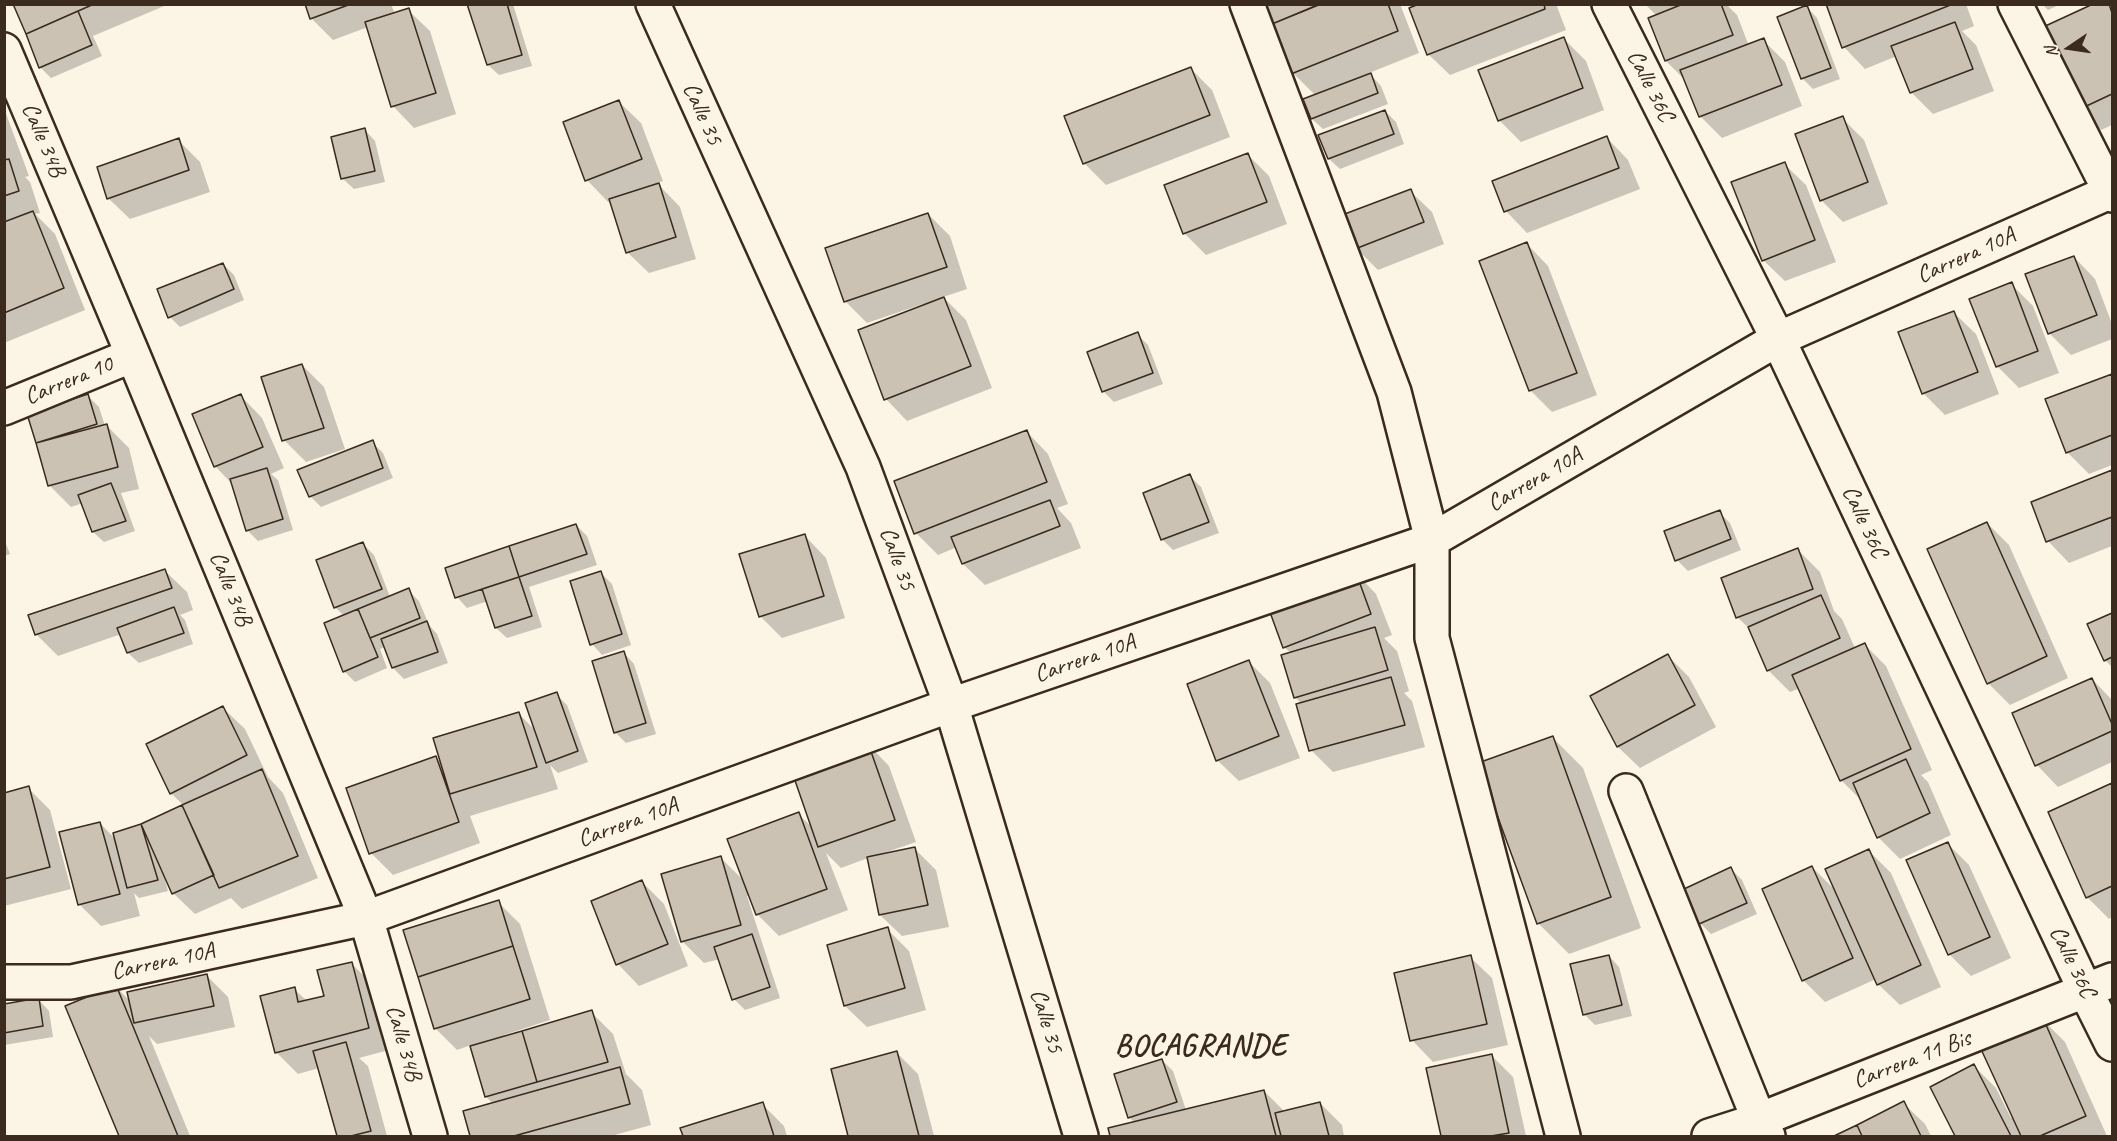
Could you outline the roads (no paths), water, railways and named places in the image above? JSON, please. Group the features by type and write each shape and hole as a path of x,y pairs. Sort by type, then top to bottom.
{"street":[{"name":"Calle 35","path":"652,4 863,467 951,705 1081,1137"},
{"path":"1247,4 1394,392 1432,540 1432,638 1563,1137"},
{"name":"Calle 36C","path":"1609,4 2099,986 2112,1044"},
{"path":"2015,4 2112,192"},
{"name":"Calle 34B","path":"4,50 366,918 430,1137"},
{"name":"Carrera 10A","path":"4,982 71,982 366,918 951,705 1432,540 1778,339 2112,192"},
{"name":"Carrera 10","path":"4,408 133,355"},
{"path":"1626,791 1763,1128"},
{"name":"Carrera 11 Bis","path":"1709,1137 1763,1128 2099,986"}],"district":[{"name":"BOCAGRANDE","path":"1201,1047"}]}
